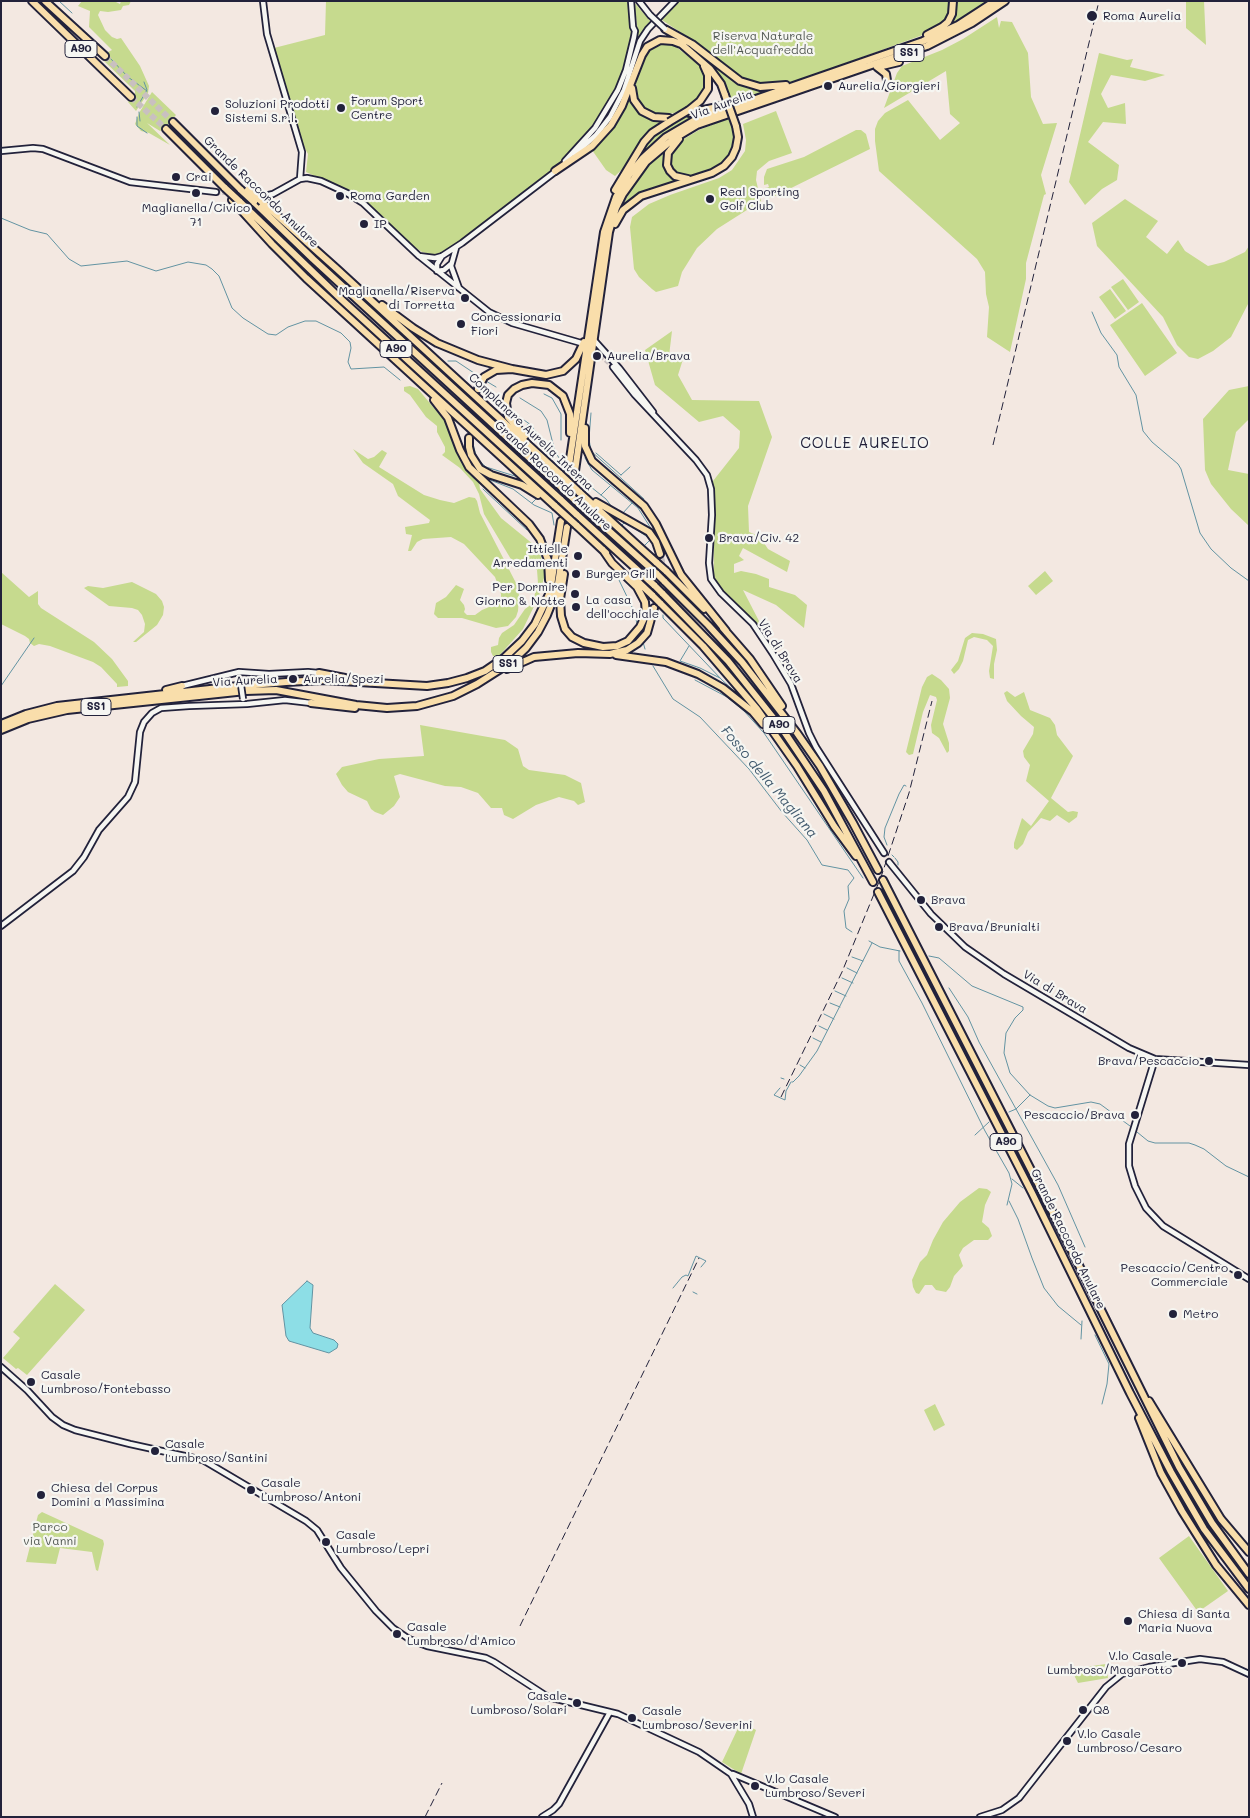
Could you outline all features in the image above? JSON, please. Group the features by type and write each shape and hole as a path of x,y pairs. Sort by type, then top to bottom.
{"highway":[{"name":"A90","path":"32,1 131,96"},
{"name":"A90","path":"45,1 104,56"},
{"path":"876,58 894,48 942,28 951,17 953,1"},
{"name":"Via Aurelia","path":"568,472 604,232 611,206 639,162 657,144 688,123 876,58 942,33 967,20 995,1"},
{"name":"Via Aurelia","path":"574,478 607,244 616,208 635,176 661,148 697,125 938,41 972,23 1005,1"},
{"path":"607,244 619,216 626,206 635,199 647,193 719,170 730,160 737,145 736,126 724,92 714,74 697,56 665,29"},
{"path":"665,29 692,44 736,79 748,84 773,87 826,75"},
{"path":"555,171 600,138 617,116 632,84 642,55 649,45 660,40 681,44"},
{"path":"689,112 708,89 708,74 697,56"},
{"path":"805,88 899,62"},
{"path":"877,67 886,74 888,87"},
{"path":"632,84 634,98 642,110 656,118 669,120"},
{"path":"708,89 718,86 724,92"},
{"path":"604,232 608,207 624,173 646,139 669,120 689,112 752,100"},
{"name":"Grande Raccordo Anulare","path":"173,122 245,190 254,202 313,259 657,574 708,625 742,662 820,766 878,870"},
{"path":"697,125 672,146 666,160 669,170 675,176 682,179 697,178"},
{"name":"Grande Raccordo Anulare","path":"166,130 206,169 221,189 655,586 728,661 778,723 828,798 872,880 834,826 785,748"},
{"name":"Complanare Aurelia Interna","path":"245,190 263,199 666,571 726,631 750,659 790,718 797,733"},
{"path":"235,200 284,256 692,634 757,709 785,748"},
{"path":"337,269 356,282 393,314 430,339 466,356 512,369 546,375 557,373 570,365 582,350 593,302"},
{"path":"368,334 377,347 439,405 450,422 460,450 469,467 533,529 543,546 549,566 547,588 539,609 520,644"},
{"path":"479,386 489,373 512,369"},
{"path":"589,371 589,393 584,435 588,454 596,466 636,498 646,509 656,524 681,575 726,631"},
{"path":"554,468 545,455 508,417 505,406 508,396 514,389 522,385 532,382 546,384 556,388 563,396 568,406 570,420 569,464"},
{"path":"469,438 471,455 480,469 491,475 524,486 553,505"},
{"path":"582,494 649,532 656,542 660,554"},
{"name":"Via Aurelia","path":"1,724 48,708 130,697 324,680 419,686 454,682 473,676 504,658 520,644 535,624 550,592 561,521"},
{"name":"Via Aurelia","path":"1,730 39,716 68,710 261,690 289,692 364,706 387,708 417,706 452,696 477,684 514,659 529,645 540,629 557,590 568,527"},
{"path":"565,542 566,559 560,608 566,630 579,642 598,646 617,646 633,638 642,623 646,610 641,593 612,563 603,550"},
{"path":"610,654 623,652 638,643 649,628 654,608"},
{"path":"477,684 532,658 578,653 610,654 666,662 688,669 711,680 753,712 777,742 785,748"},
{"path":"319,673 363,682"},
{"path":"130,697 182,686"},
{"path":"311,703 343,707 364,706"},
{"path":"1,735 17,723"},
{"name":"Grande Raccordo Anulare","path":"883,880 1046,1199 1134,1379 1195,1495 1249,1574"},
{"name":"Grande Raccordo Anulare","path":"878,892 1032,1193 1130,1393 1192,1508 1218,1548 1249,1589"},
{"path":"1134,1379 1161,1417 1221,1519 1249,1558"},
{"path":"1130,1393 1152,1452 1171,1493 1211,1557 1249,1605"},
{"path":"1221,1519 1249,1552"}],"street":[{"path":"263,1 270,44 302,152 300,179"},
{"path":"555,171 589,137 618,90 626,70 635,31 631,1"},
{"path":"641,1 650,15 665,29"},
{"path":"419,256 435,258 456,247 555,171 588,143 610,117 624,90 640,41 648,29 675,1"},
{"path":"1,151 43,149 124,181 142,184 221,189"},
{"path":"263,199 300,179 316,179 361,201 419,256 485,309 500,318 581,342"},
{"path":"456,247 451,264 452,272 460,290"},
{"path":"437,271 437,266 442,256"},
{"path":"437,271 444,270 451,264"},
{"path":"593,338 651,408 656,418"},
{"name":"Via di Brava","path":"613,367 656,418 696,460 708,478 711,489 712,515 709,567 714,584 752,624 773,654 791,684 816,747 884,854"},
{"name":"Via Aurelia","path":"182,686 239,675 319,673"},
{"path":"239,675 243,702"},
{"name":"Via Aurelia","path":"1,926 74,869 84,858 99,830 128,797 134,784 140,730 148,717 155,711 161,708 243,702 286,700 311,703"},
{"name":"Via di Brava","path":"890,862 931,914 953,937 1004,974 1121,1043 1155,1060 1249,1065"},
{"path":"1155,1060 1131,1135 1128,1152 1130,1170 1138,1194 1148,1210 1163,1226 1249,1280"},
{"path":"1,1367 52,1417 63,1425 130,1444 200,1459 306,1521 319,1533 344,1571 376,1611 393,1628 407,1638 427,1646 486,1658 548,1697 628,1718 688,1746 731,1774 835,1817"},
{"path":"980,1817 1000,1811 1017,1800 1103,1691 1122,1674 1150,1667 1202,1659 1223,1662 1249,1674"},
{"path":"542,1817 553,1810 558,1804 610,1712"},
{"path":"731,1774 749,1804 754,1817"}],"green space":[{"path":"82,1 114,1 120,4 121,1 131,1 129,5 123,6 121,10 100,11 98,15 105,30 112,37 121,38 140,66 149,86 148,93 136,111 128,102 135,94 135,91 103,60 102,58 112,50 89,27 90,11 78,6"},
{"path":"326,1 629,1 632,20 631,38 621,75 611,99 571,152 559,164 446,252 440,255 430,254 422,252 410,244 361,197 306,172 308,154 303,145 274,48 325,35"},
{"name":"Riserva Naturale dell'Acquafredda","path":"679,1 989,1 950,25 811,76 767,86 740,79 689,38 662,20"},
{"path":"1186,1 1204,1 1206,45 1186,28"},
{"path":"634,2 651,22 641,35 635,48 638,32"},
{"path":"997,17 999,28 1001,21 1012,22 1028,53 1031,97 1043,124 1057,123 1041,175 1046,194 1044,195 1026,263 1026,279 1010,352 987,337 989,307 986,294 985,272 977,259 879,171 875,141 875,129 878,121 885,113 908,100 940,140 960,123 950,114 946,71 884,108 897,73 902,66 942,50"},
{"path":"661,44 675,46 699,65 703,71 705,83 701,94 690,106 674,113 663,115 653,114 644,108 639,101 636,91 636,83 646,53 650,48"},
{"path":"1099,53 1127,60 1133,59 1130,67 1165,75 1145,81 1111,75 1101,94 1108,108 1125,103 1126,124 1103,122 1088,142 1119,165 1117,180 1102,189 1085,205 1069,182"},
{"path":"702,55 734,82 756,90 770,91 732,102 718,74"},
{"path":"152,92 176,115 160,131 147,123 170,145 149,133 141,131 135,124 139,113"},
{"path":"630,96 641,114 653,121 664,122 640,144 627,165 615,176 606,170 592,150 610,130"},
{"name":"Real Sporting Golf Club","path":"776,111 792,153 769,161 757,171 756,180 761,201 717,229 697,248 682,272 678,286 656,292 639,277 634,269 630,227 632,217 649,204 719,178 732,170 745,151 746,140 743,124"},
{"path":"704,112 664,135 633,163 654,134 679,119"},
{"path":"729,118 733,125 735,141 731,154 725,161 717,167 689,177 681,177 671,170 668,159 677,143 699,130"},
{"path":"856,130 861,130 866,134 870,149 771,198 767,197 765,188 769,187 768,184 764,185 764,177 767,169 804,157"},
{"path":"667,148 663,158 664,167 676,181 642,193 622,207 634,184 649,164"},
{"path":"1125,199 1158,221 1146,237 1167,254 1178,240 1185,251 1208,266 1224,262 1245,252 1249,246 1248,304 1231,337 1213,351 1198,359 1189,357 1177,345 1163,317 1097,246 1092,223"},
{"path":"1123,279 1139,302 1128,310 1111,287"},
{"path":"1110,289 1126,311 1115,319 1099,297"},
{"path":"1142,303 1177,353 1145,376 1110,325"},
{"path":"672,331 669,356 684,356 678,375 692,400 759,401 772,437 748,506 749,532 764,538 764,543 768,549 790,561 787,572 743,548 739,556 744,560 734,564 734,573 741,571 756,574 769,579 769,587 795,595 807,605 804,628 776,605 743,590 759,621 758,625 747,617 722,590 714,577 713,481 739,448 740,431 723,416 699,422 655,385 645,350"},
{"path":"410,386 418,389 444,420 462,464 479,482 480,489 501,518 539,549 545,574 539,596 523,629 498,657 493,656 491,647 498,645 502,633 514,625 525,609 532,604 538,583 537,570 531,561 521,565 518,570 515,566 484,514 479,494 473,482 460,468 442,455 445,452 445,447 437,432 437,426 426,417 410,395 404,391 404,387"},
{"path":"1249,386 1249,419 1236,432 1228,470 1249,474 1249,526 1231,509 1211,484 1205,470 1203,419 1229,390"},
{"path":"353,449 368,459 374,457 382,450 387,453 379,467 424,495 454,503 469,497 475,498 480,513 516,583 519,595 518,611 516,617 508,626 496,628 462,618 438,618 434,614 436,603 446,597 456,585 464,589 460,600 464,605 464,612 467,615 475,615 501,602 501,594 495,577 464,544 451,537 423,539 417,542 411,551 408,551 412,535 406,534 405,527 429,523 430,520 398,496 393,484 363,463"},
{"path":"1045,571 1053,581 1036,595 1028,586"},
{"path":"1,572 29,597 38,591 38,604 41,608 94,642 112,659 128,681 128,686 117,687 117,684 101,667 93,662 50,646 39,644 34,646 25,636 1,624"},
{"path":"132,582 156,594 164,607 163,615 157,625 136,642 133,642 144,632 145,624 138,610 109,606 84,588 88,586 103,588"},
{"path":"972,633 983,634 996,639 997,650 994,664 994,679 990,678 989,671 993,646 987,640 974,637 968,640 959,669 954,674 951,670 958,661 965,638"},
{"path":"932,674 949,689 950,698 943,724 949,743 949,751 947,753 939,738 932,733 931,725 937,700 936,697 930,695 923,712 913,754 909,755 906,752 922,687 927,677"},
{"path":"1007,691 1015,697 1024,692 1030,710 1050,718 1055,725 1057,735 1073,756 1051,798 1068,812 1078,812 1077,817 1069,823 1057,815 1050,821 1041,818 1028,832 1023,844 1017,850 1014,848 1014,843 1022,818 1031,826 1049,801 1026,781 1030,765 1024,757 1023,751 1033,734 1034,727 1007,701 1004,693"},
{"path":"420,725 505,740 518,749 523,766 529,770 565,775 581,783 585,802 578,805 574,801 559,797 536,805 513,819 504,815 502,808 491,808 478,793 461,787 445,786 400,774 394,776 400,797 394,806 383,815 375,812 367,801 348,792 342,785 336,774 342,767 379,759 424,756"},
{"path":"979,1188 987,1189 991,1192 985,1205 982,1222 989,1228 992,1236 988,1240 974,1240 963,1248 959,1255 963,1266 954,1276 946,1292 936,1290 932,1285 925,1285 919,1294 916,1293 912,1280 943,1222 960,1202"},
{"path":"55,1284 85,1310 27,1375 3,1358 20,1338 13,1332"},
{"path":"935,1404 945,1425 934,1431 924,1410"},
{"name":"Parco via Vanni","path":"42,1512 103,1540 104,1544 98,1571 96,1570 92,1552 60,1548 56,1564 26,1562 38,1515"},
{"path":"1189,1536 1228,1591 1198,1612 1159,1558"},
{"path":"1106,1664 1108,1678 1078,1683 1071,1669"},
{"path":"741,1722 756,1730 741,1774 722,1762"}],"water":[{"path":"307,1281 313,1285 310,1328 313,1333 334,1340 338,1344 337,1348 329,1353 289,1341 286,1336 282,1305"}],"waterway":[{"path":"59,1 72,13"},
{"name":"Grande Raccordo Anulare","path":"110,58 128,77 147,91"},
{"name":"Grande Raccordo Anulare","path":"137,107 147,90 144,82"},
{"path":"139,112 140,121"},
{"path":"137,117 137,126 147,133"},
{"name":"Fosso della Magliana","path":"1,218 30,230 47,234 69,259 81,266 127,261 156,271 188,262 206,265 219,276 232,308 243,318 268,334 276,335 288,327 305,321 316,321 341,333 350,342 351,348 348,362 351,369 384,367 400,380"},
{"path":"1092,312 1101,333 1117,355 1119,367 1136,395 1143,431 1181,469 1200,533 1211,549 1231,568 1249,581"},
{"name":"Fosso della Magliana","path":"448,361 456,361 480,377"},
{"name":"Fosso della Magliana","path":"486,381 496,387"},
{"path":"544,394 552,398 561,414 561,440"},
{"name":"Fosso della Magliana","path":"520,398 541,411 547,420 555,452 562,462"},
{"path":"514,413 531,425 539,436"},
{"path":"591,413 589,439 591,451 644,499"},
{"path":"523,429 528,424"},
{"path":"474,448 477,459 486,467 518,477"},
{"path":"596,453 621,475"},
{"path":"585,458 592,470 638,508 652,530"},
{"path":"621,475 630,467"},
{"path":"485,478 513,489 534,505 552,513 554,525"},
{"name":"Fosso della Magliana","path":"581,479 606,499 612,507"},
{"path":"601,495 611,485"},
{"path":"483,489 527,530"},
{"path":"532,503 537,498"},
{"path":"623,513 632,503"},
{"path":"622,525 624,523 631,526 646,536 652,541 655,550"},
{"path":"645,545 650,540"},
{"name":"Fosso della Magliana","path":"618,578 632,607 638,626"},
{"path":"663,615 663,618 722,680 744,700"},
{"path":"1,686 34,638"},
{"name":"Fosso della Magliana","path":"643,642 645,649"},
{"path":"689,646 680,661 720,678"},
{"name":"Fosso della Magliana","path":"653,666 673,699 700,717 749,769 782,812 807,840 822,865 848,870 854,878 848,886 849,899 844,911 846,928 852,932"},
{"path":"695,680 727,697 744,711 764,733 863,878"},
{"path":"887,845 884,837 885,828 899,794 904,785 906,786"},
{"path":"895,858 898,865"},
{"name":"Fosso della Magliana","path":"869,941 880,947 900,951"},
{"path":"792,1082 799,1076 817,1051 872,943"},
{"path":"899,951 899,961 922,1003 985,1131 1009,1173 1012,1184 1007,1205"},
{"name":"Fosso della Magliana","path":"929,956 939,958 972,986 1023,1007 1023,1010 1015,1018 1006,1033 1004,1053 1010,1073 1030,1095 1055,1108 1091,1102 1100,1104 1130,1126"},
{"path":"852,957 863,961"},
{"path":"847,968 857,973"},
{"path":"842,978 853,983"},
{"path":"949,988 968,1017 979,1042 1058,1185 1085,1247"},
{"path":"835,991 846,996"},
{"path":"830,1003 840,1007"},
{"path":"824,1014 834,1019"},
{"path":"819,1026 827,1030"},
{"path":"813,1038 821,1042"},
{"path":"800,1065 805,1068"},
{"path":"780,1088 774,1095 785,1100 786,1091 791,1082"},
{"path":"1009,1112 1016,1109 1030,1095"},
{"path":"975,1135 989,1122"},
{"name":"Fosso della Magliana","path":"1137,1132 1148,1141 1155,1143 1189,1143 1195,1145 1204,1149 1226,1166 1249,1177"},
{"path":"1012,1179 1023,1188"},
{"path":"1009,1201 1018,1219 1044,1288 1058,1306 1081,1325"},
{"path":"673,1288 682,1277 688,1276 696,1256 706,1261 701,1267"},
{"path":"693,1292 697,1294"},
{"path":"1081,1339 1082,1321"},
{"path":"1095,1335 1109,1364 1102,1404"}],"tunnel":[{"path":"105,56 173,122"},
{"path":"131,97 166,129"},
{"path":"216,192 247,195"},
{"path":"591,347 613,367"},
{"path":"469,438 477,392"},
{"path":"561,521 568,476"},
{"path":"567,527 573,484"},
{"path":"654,608 661,574 662,561 660,554"},
{"path":"884,853 889,862"}],"railway":[{"path":"993,445 1099,1"},
{"path":"781,1097 842,972 881,877 909,793 932,701"},
{"path":"520,1626 699,1258"},
{"path":"425,1817 442,1783"}],"place":[{"name":"Roma Aurelia","path":"1092,16"},
{"name":"Aurelia/Giorgieri","path":"828,86"},
{"name":"Forum Sport Centre","path":"341,108"},
{"name":"Soluzioni Prodotti Sistemi S.r.l.","path":"215,111"},
{"name":"Crai","path":"176,177"},
{"name":"Maglianella/Civico 71","path":"196,193"},
{"name":"Roma Garden","path":"340,196"},
{"name":"Real Sporting Golf Club","path":"710,199"},
{"name":"IP","path":"364,224"},
{"name":"Maglianella/Riserva di Torretta","path":"465,298"},
{"name":"Concessionaria Fiori","path":"461,324"},
{"name":"Aurelia/Brava","path":"597,356"},
{"name":"Brava/Civ. 42","path":"709,538"},
{"name":"Ittielle Arredamenti","path":"578,556"},
{"name":"Burger Grill","path":"576,574"},
{"name":"Per Dormire Giorno & Notte","path":"575,594"},
{"name":"La casa dell'occhiale","path":"576,607"},
{"name":"Aurelia/Spezi","path":"293,679"},
{"name":"Brava","path":"921,900"},
{"name":"Brava/Brunialti","path":"939,927"},
{"name":"Brava/Pescaccio","path":"1209,1061"},
{"name":"Pescaccio/Brava","path":"1135,1115"},
{"name":"Pescaccio/Centro Commerciale","path":"1238,1275"},
{"name":"Metro","path":"1173,1314"},
{"name":"Casale Lumbroso/Fontebasso","path":"31,1382"},
{"name":"Casale Lumbroso/Santini","path":"155,1451"},
{"name":"Casale Lumbroso/Antoni","path":"251,1490"},
{"name":"Chiesa del Corpus Domini a Massimina","path":"41,1495"},
{"name":"Casale Lumbroso/Lepri","path":"326,1542"},
{"name":"Chiesa di Santa Maria Nuova","path":"1128,1621"},
{"name":"Casale Lumbroso/d'Amico","path":"397,1634"},
{"name":"V.lo Casale Lumbroso/Magarotto","path":"1182,1663"},
{"name":"Casale Lumbroso/Solari","path":"577,1703"},
{"name":"Q8","path":"1083,1710"},
{"name":"Casale Lumbroso/Severini","path":"632,1718"},
{"name":"V.lo Casale Lumbroso/Cesaro","path":"1067,1741"},
{"name":"V.lo Casale Lumbroso/Severi","path":"755,1786"}],"district":[{"name":"COLLE AURELIO","path":"865,443"}]}
